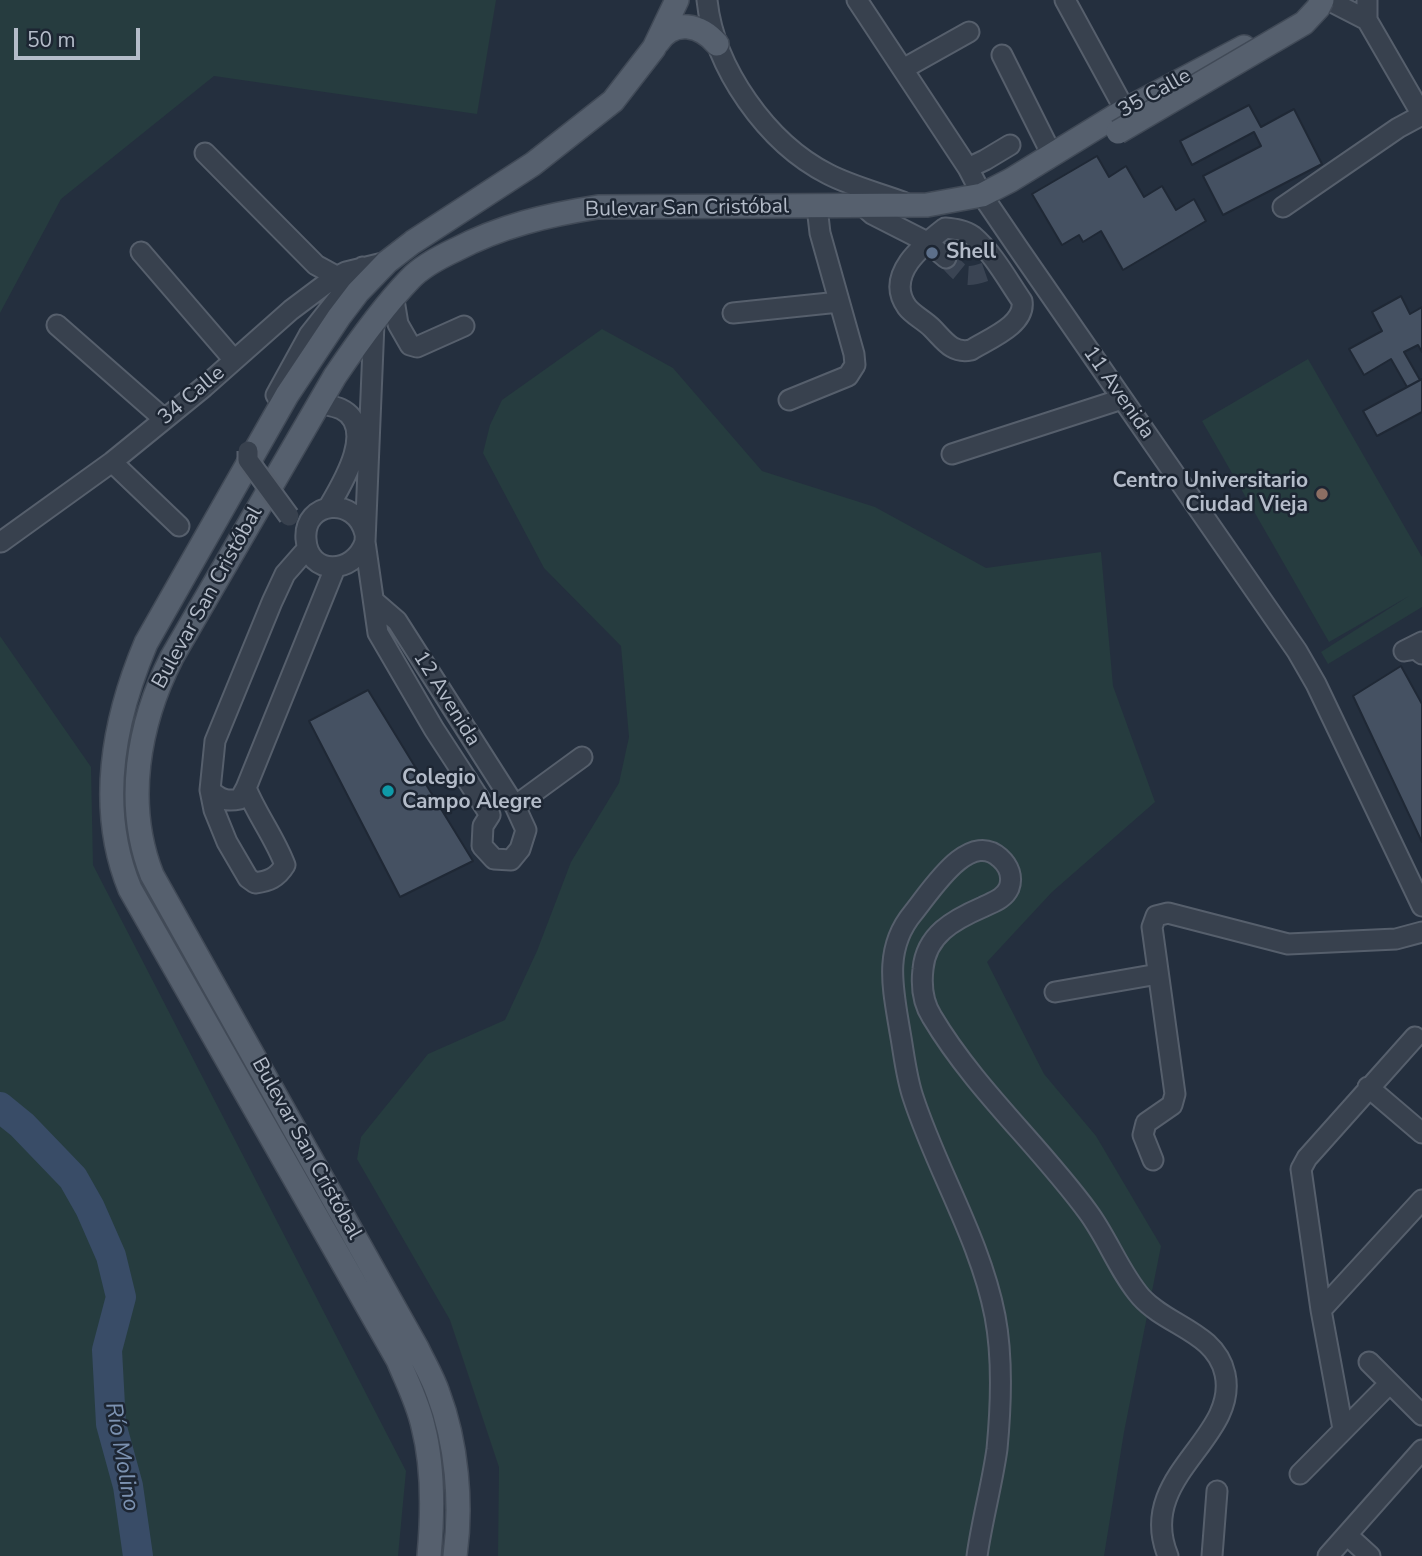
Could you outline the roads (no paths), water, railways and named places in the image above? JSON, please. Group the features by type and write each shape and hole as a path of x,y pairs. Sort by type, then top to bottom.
{"main road":[{"name":"Bulevar San Cristóbal","path":"429,1556 432,1507 426,1441 415,1401 398,1360 121,867 111,810 117,736 133,674 146,643 287,395 358,292 387,262 413,242 533,164 613,101 654,48 677,0"},
{"path":"1011,180 1118,132 1304,23 1322,0"},
{"name":"35 Calle","path":"982,195 1125,110 1330,0"},
{"path":"654,48 661,37 672,29 684,26 709,34 717,44"},
{"name":"Bulevar San Cristóbal","path":"455,1556 458,1516 455,1469 438,1393 417,1348 152,875 144,854 137,803 142,738 150,704 159,681 194,615 335,376 412,277 439,258 475,239 513,224 551,214 598,208 863,206 948,202 982,195"}],"street":[{"path":"707,0 717,44 731,76 773,132 828,175 908,204"},
{"name":"11 Avenida","path":"857,0 968,168 982,195 1297,651 1417,885 1422,906"},
{"path":"1065,0 1125,110"},
{"path":"1283,207 1398,128 1422,115 1367,10 1330,0"},
{"path":"903,69 969,32"},
{"path":"1002,55 1052,155"},
{"path":"968,168 1010,145"},
{"path":"205,153 316,265 338,277"},
{"path":"863,206 872,214 927,242 946,257"},
{"path":"789,400 848,376 855,365 820,233 817,207"},
{"path":"945,228 972,236 991,268 1021,301 1021,315 971,350 955,349 946,344 905,305 902,295 903,272 914,254 945,228"},
{"path":"991,268 1018,248"},
{"path":"141,252 234,360"},
{"name":"34 Calle","path":"1,542 112,462 291,310 338,277 387,262"},
{"path":"246,788 258,818 279,849 285,865 280,874 270,881 255,883 248,878 214,810 210,790 215,741 285,574 306,545 308,524 320,511 345,508 363,525 365,538 358,558 343,566 335,568 318,562 306,545 289,516 248,460 248,451 309,335 364,267"},
{"path":"394,300 398,324 410,345 417,348 464,326"},
{"path":"733,313 839,302"},
{"name":"12 Avenida","path":"374,323 365,538 378,633 434,729 490,815 483,826 482,846 495,859 511,860 520,849 526,830 515,806 397,621 375,602"},
{"path":"57,325 164,419"},
{"path":"952,454 1122,399"},
{"path":"319,403 341,409 352,419 357,437 354,459 328,508"},
{"path":"112,462 179,526"},
{"path":"210,790 229,802 240,799 335,568"},
{"path":"1422,642 1404,651 1416,649 1422,654"},
{"path":"515,806 582,757"},
{"path":"977,1556 996,1450 1000,1380 996,1319 964,1220 912,1093 895,1012 893,962 898,936 910,917 954,864 969,852 978,849 989,850 1001,859 1010,874 1010,884 1000,899 957,921 937,935 928,946 921,985 928,1011 985,1092 1089,1213 1140,1296 1154,1309 1206,1341 1219,1356 1225,1374 1224,1403 1218,1417 1179,1471 1164,1508 1163,1543 1168,1556"},
{"path":"1153,1160 1143,1135 1146,1123 1172,1105 1175,1094 1152,927 1156,916 1168,913 1288,944 1396,939 1422,932"},
{"path":"1055,992 1158,974"},
{"path":"1343,1429 1321,1310 1301,1169 1307,1158 1368,1087 1415,1037"},
{"path":"1368,1087 1422,1133"},
{"path":"1321,1310 1422,1200"},
{"path":"1369,1362 1422,1415"},
{"path":"1300,1474 1390,1383"},
{"path":"1328,1556 1422,1450"},
{"path":"1212,1556 1217,1491"},
{"path":"1347,1535 1370,1556"}],"waterway":[{"name":"Río Molino","path":"0,1107 22,1125 73,1178 90,1208 111,1256 121,1297 107,1350 111,1424 128,1486 138,1556"}],"tunnel":[{"path":"946,258 962,274 985,272"}],"place":[{"name":"Shell","path":"932,253"},
{"name":"Centro Universitario Ciudad Vieja","path":"1322,494"},
{"name":"Colegio Campo Alegre","path":"388,791"}]}
